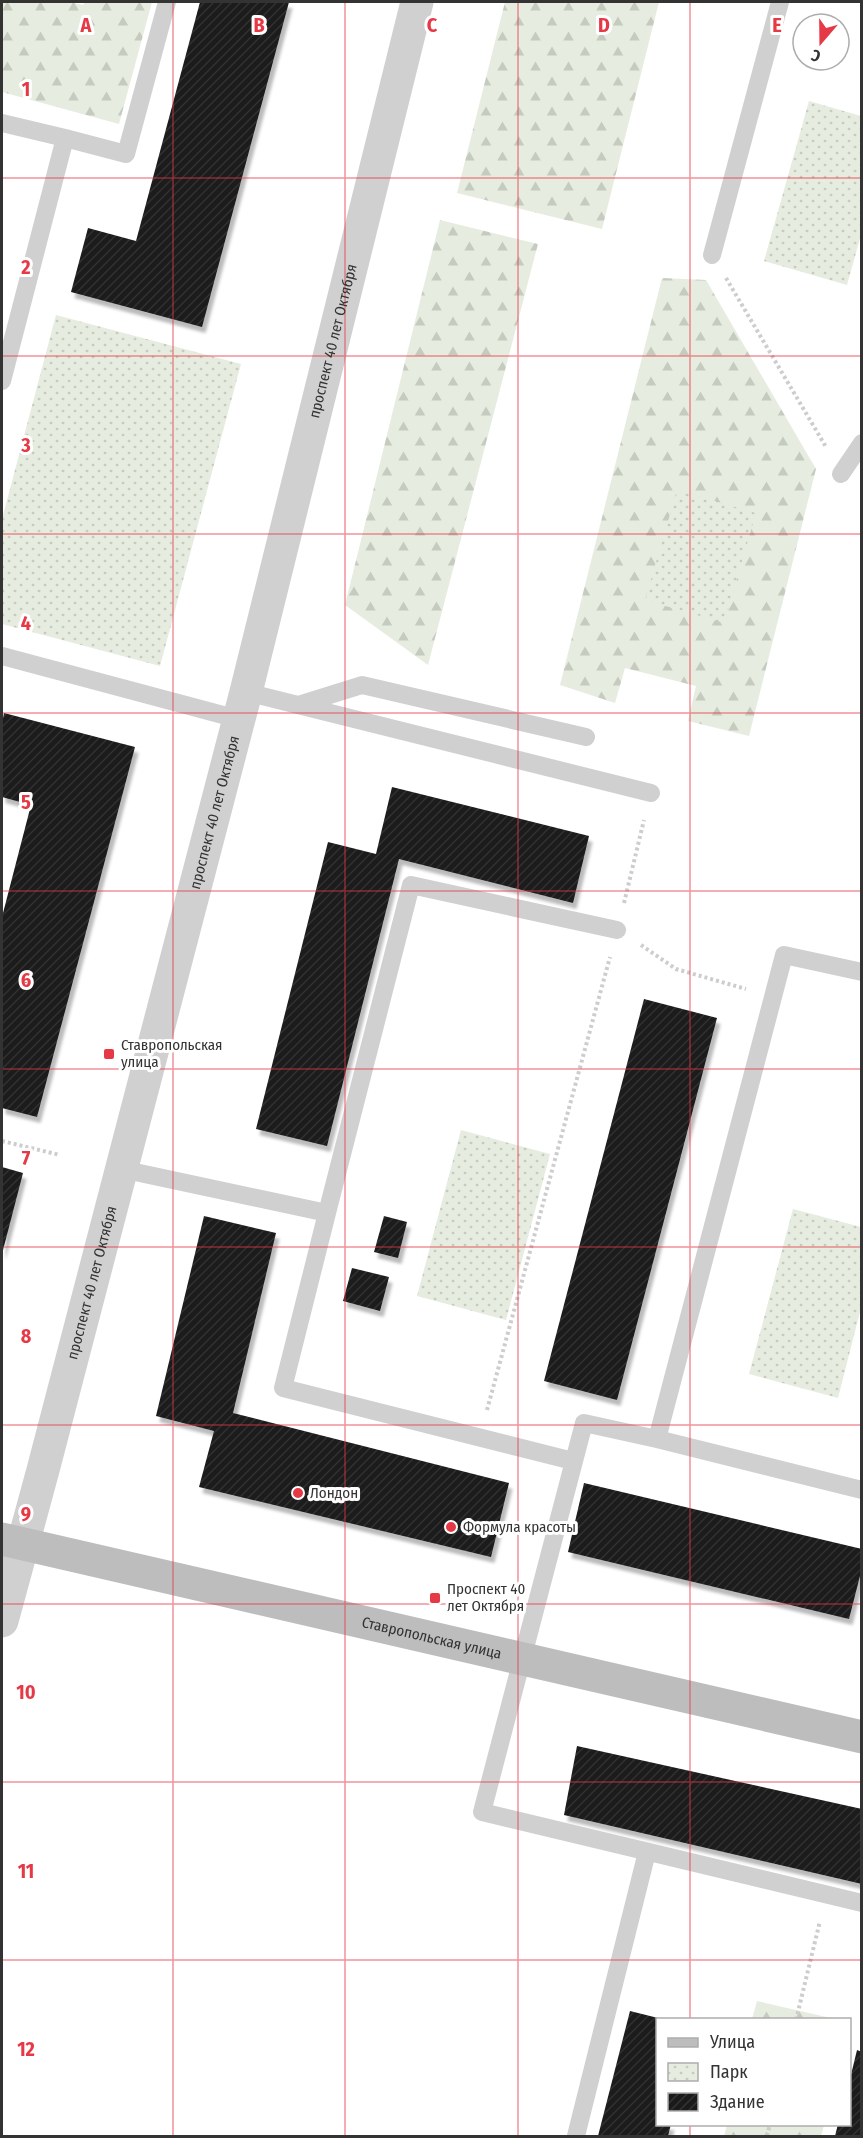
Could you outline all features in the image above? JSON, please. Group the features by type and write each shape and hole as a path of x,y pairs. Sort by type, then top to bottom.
{"main road":[{"name":"Ставропольская улица","path":"12,1541 861,1737"}],"street":[{"name":"проспект 40 лет Октября","path":"2,1621 12,1541 121,1169 242,706 417,2"}],"lane":[{"path":"2,123 126,154 167,2"},
{"path":"712,255 780,2"},
{"path":"2,381 65,138"},
{"path":"841,474 861,443"},
{"path":"2,656 242,706 298,705 651,793"},
{"path":"298,705 362,686 586,737"},
{"path":"573,1461 283,1388 411,885 617,930"},
{"path":"657,1439 784,955 861,972"},
{"path":"121,1169 327,1213"},
{"path":"861,1490 584,1423 482,1812 861,1903"},
{"path":"576,2136 647,1852"}],"path":[{"path":"712,255 841,474"},
{"path":"480,1437 617,930 651,793"},
{"path":"617,930 676,969 773,996"},
{"path":"2,1141 60,1155"},
{"path":"861,1406 861,1419"},
{"path":"796,2018 827,1895"}],"green space":[{"path":"2,2 69,2 83,5 85,2 152,2 119,124 2,92"},
{"path":"505,2 659,2 602,229 457,193"},
{"path":"809,101 861,116 861,235 847,285 764,261"},
{"path":"440,220 538,244 428,665 345,605"},
{"path":"662,278 706,280 816,469 749,736 688,721 696,686 625,668 615,703 560,685"},
{"path":"56,315 241,364 160,666 2,624 2,519"},
{"path":"677,490 756,513 724,623 645,600"},
{"path":"461,1130 550,1154 506,1320 417,1296"},
{"path":"793,1209 861,1227 861,1308 838,1398 749,1374"},
{"path":"757,2001 831,2018 752,2018"},
{"path":"726,2126 824,2126 821,2136 724,2136"}],"building":[{"path":"200,2 289,2 202,327 71,292 88,228 136,241"},
{"path":"4,713 135,747 37,1117 2,1108 2,917 31,805 2,797"},
{"path":"392,787 589,836 573,903 399,859 327,1146 256,1129 328,842 376,854"},
{"path":"644,999 717,1018 617,1400 544,1381"},
{"path":"2,1167 23,1173 2,1254"},
{"path":"204,1216 276,1233 233,1413 509,1483 491,1557 199,1487 214,1431 156,1416"},
{"path":"384,1216 407,1222 398,1258 374,1252"},
{"path":"352,1268 389,1277 380,1311 343,1301"},
{"path":"584,1483 862,1549 862,1568 849,1619 568,1552"},
{"path":"577,1746 862,1809 862,1884 564,1815"},
{"path":"630,2011 658,2018 656,2018 656,2126 670,2126 668,2136 598,2136"},
{"path":"857,2050 862,2052 862,2136 835,2136 838,2126 851,2126 851,2075"}],"place":[{"name":"Ставропольская улица","path":"109,1054"},
{"name":"Лондон","path":"298,1493"},
{"name":"Формула красоты","path":"451,1527"},
{"name":"Проспект 40 лет Октября","path":"435,1598"}]}
